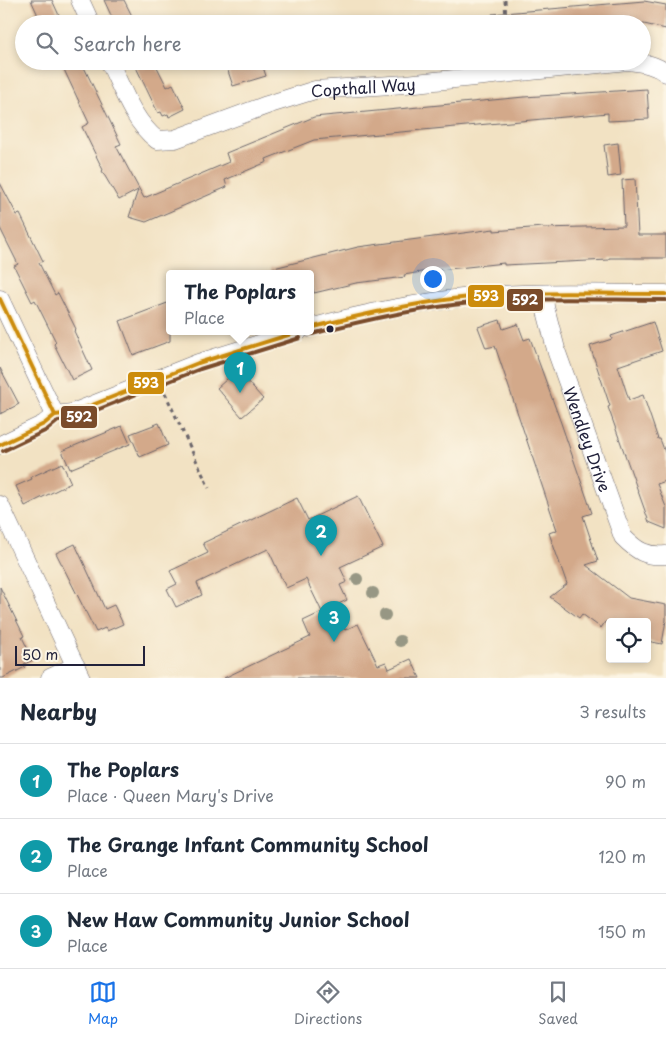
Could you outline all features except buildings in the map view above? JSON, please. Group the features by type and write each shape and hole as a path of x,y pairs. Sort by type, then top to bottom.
{"street":[{"path":"80,0 87,15"},
{"name":"Copthall Way","path":"651,64 657,66 666,73"},
{"name":"Copthall Way","path":"113,70 134,113 148,133 157,140 175,138 266,105 315,90 406,84 547,70"},
{"path":"314,327 350,318 472,297 544,294 666,294"},
{"name":"Wendley Drive","path":"544,294 545,307 557,353 623,537 634,548 653,556 666,555"},
{"path":"0,299 56,415"},
{"path":"0,445 44,424 56,415 72,413 198,363 288,335"},
{"path":"0,505 78,672 50,678"}],"path":[{"path":"504,0 505,15"},
{"path":"164,390 209,488"}],"transit line":[{"name":"593","path":"314,327 390,309 471,297 544,293 666,294"},
{"name":"593","path":"0,299 55,415"},
{"name":"592","path":"314,333 391,315 472,303 544,299 666,300"},
{"name":"593","path":"0,445 44,424 55,415 72,413 198,363 288,335"},
{"name":"592","path":"3,451 47,430 58,421 74,419 200,369 300,338"}],"place":[{"name":"The Poplars","path":"240,393"},
{"name":"The Grange Infant Community School","path":"321,556"},
{"name":"New Haw Community Junior School","path":"334,642"}]}
